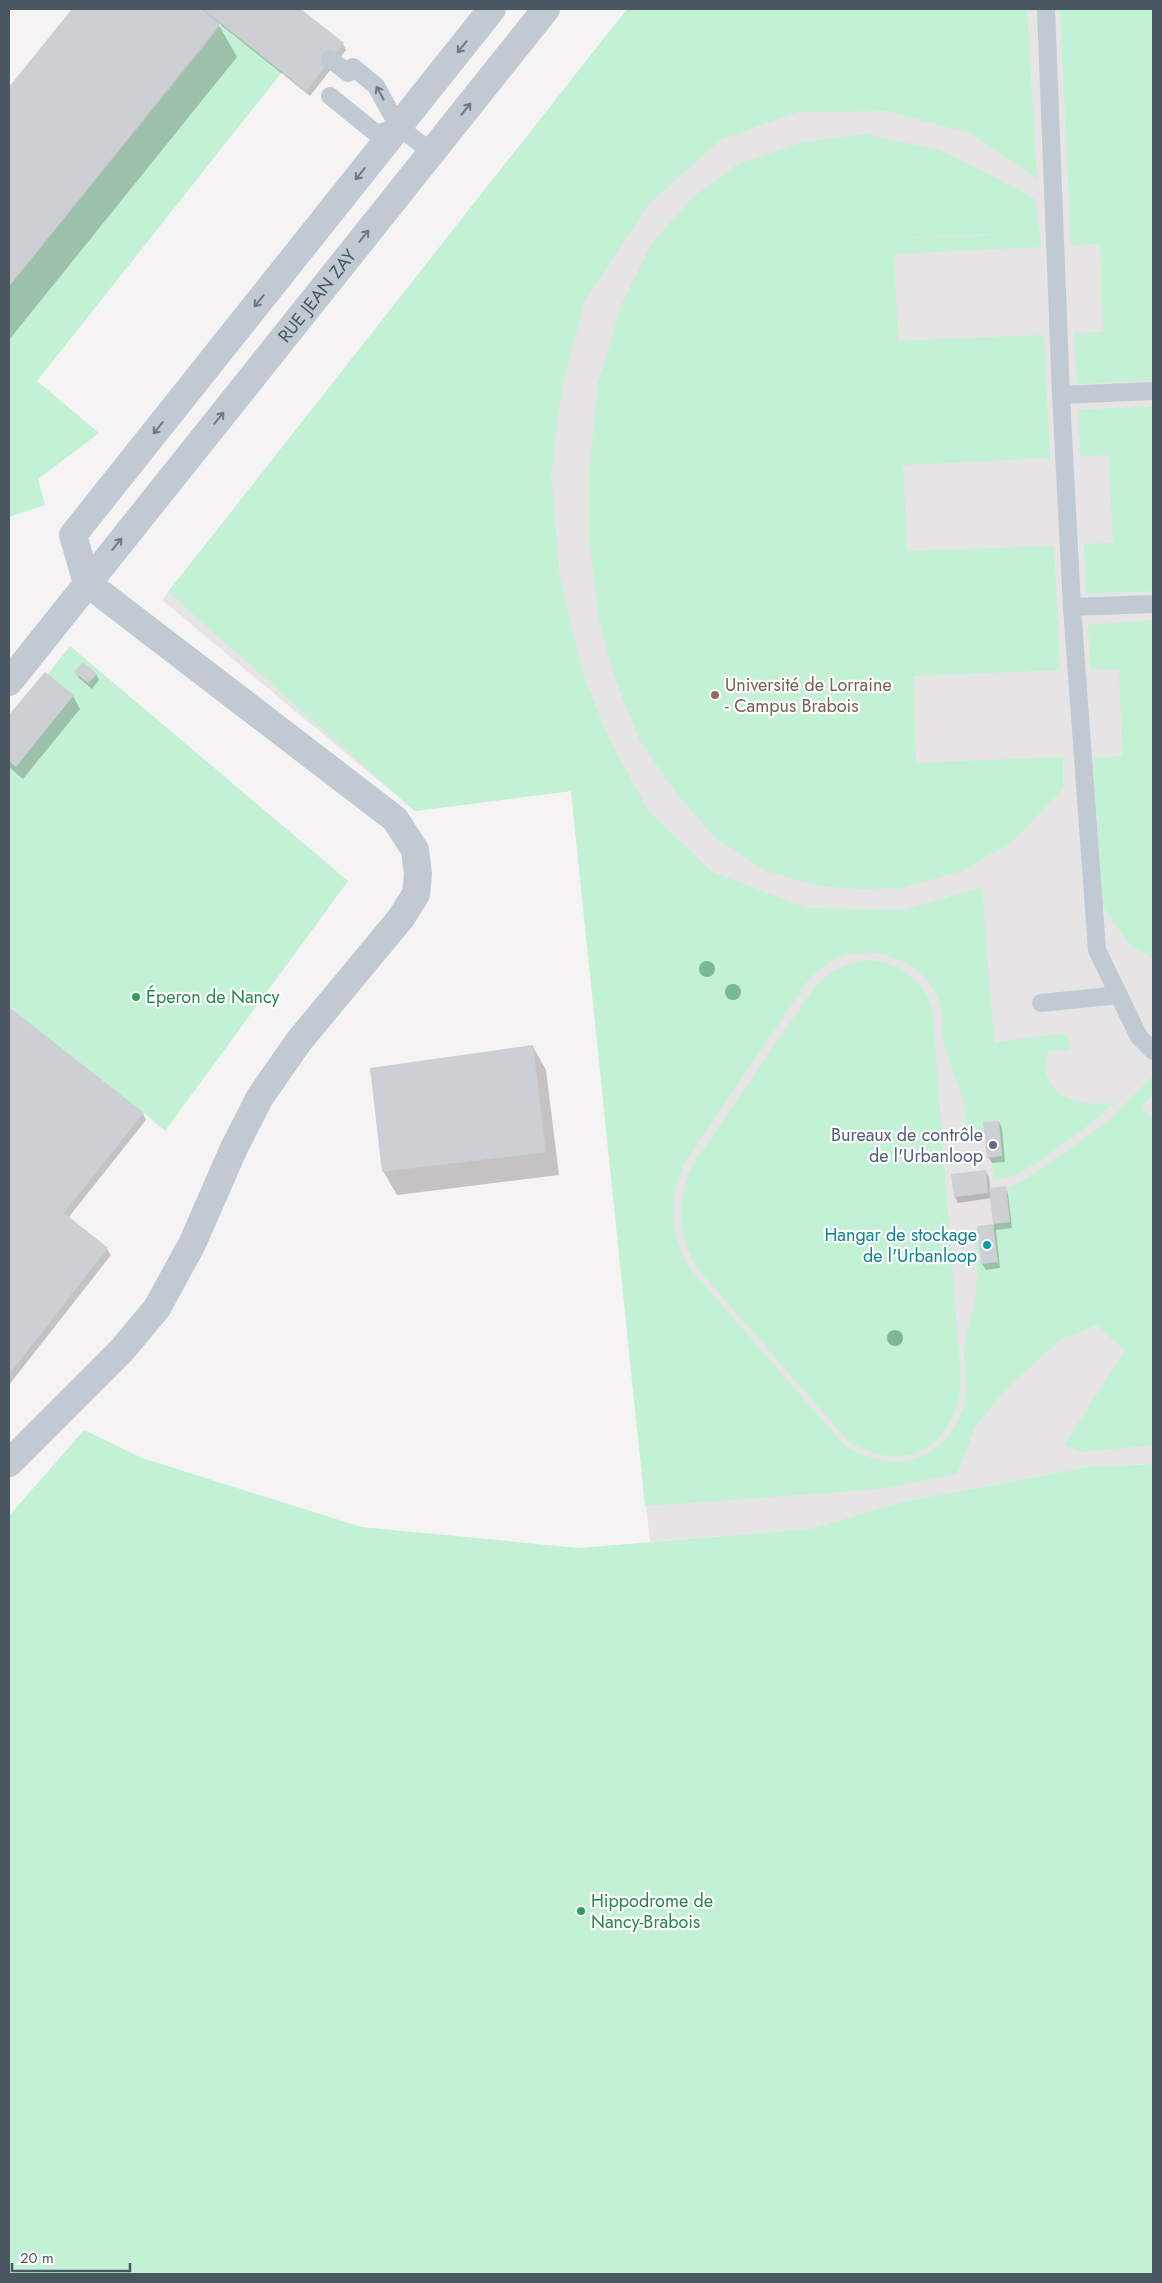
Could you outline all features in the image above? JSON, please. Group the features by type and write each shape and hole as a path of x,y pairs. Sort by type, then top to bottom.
{"street":[{"path":"9,1463 122,1350 157,1308 192,1244 234,1148 260,1097 299,1041 401,918 416,894 418,874 415,850 395,819 87,582 73,535 492,9"},
{"name":"RUE JEAN ZAY","path":"9,682 546,9"}],"lane":[{"path":"1046,9 1061,395 1072,608 1097,950 1138,1038 1153,1051"},
{"path":"330,59 376,86 398,126 431,152"},
{"path":"330,96 377,134 398,126"},
{"path":"1061,395 1153,391"},
{"path":"1072,608 1153,604"},
{"path":"1041,1003 1119,995"}],"shaded area":[{"name":"Université de Lorraine - Campus Brabois","path":"627,9 1153,9 1153,1464 1088,1467 902,1502 810,1529 650,1542 571,791 415,811 162,600"}],"green space":[{"path":"627,9 1027,9 1037,179 970,133 887,111 797,112 720,140 648,205 585,300 562,386 551,474 560,578 583,674 608,737 648,810 712,872 806,908 904,910 982,887 994,1043 1068,1034 1069,1050 1049,1051 1046,1066 1048,1078 1054,1088 1074,1100 1100,1104 1113,1103 1093,1122 1036,1163 1016,1175 993,1180 992,1157 1002,1156 999,1121 983,1122 985,1134 967,1136 964,1105 945,1048 939,1002 933,989 924,977 900,960 872,953 857,953 843,956 820,969 809,979 684,1163 679,1176 674,1202 675,1227 681,1252 687,1265 845,1446 863,1455 880,1460 898,1461 914,1459 929,1453 943,1442 954,1428 965,1402 964,1353 977,1285 974,1228 977,1228 981,1264 998,1262 993,1224 1010,1222 1006,1189 1033,1175 1108,1121 1153,1076 1153,1095 1141,1107 1153,1120 1153,1445 1082,1452 1064,1445 1125,1351 1097,1325 1061,1339 1004,1391 975,1427 957,1474 880,1489 645,1506 571,791 415,811 168,592"},
{"path":"1060,9 1153,9 1153,380 1077,384 1074,333 1103,332 1100,244 1071,245"},
{"path":"222,24 282,72 37,381 99,433 38,479 45,505 9,517 9,287"},
{"path":"864,134 939,150 995,177 1036,200 1041,247 894,254 898,341 1044,335 1050,458 903,465 907,551 1054,546 1060,670 913,676 916,763 1063,757 1063,788 1014,841 961,871 902,888 860,889 819,886 766,871 718,840 678,796 639,739 614,676 599,621 589,537 590,461 598,383 621,306 652,243 694,196 738,164 804,142","holes":["991,234 1000,235 820,241"]},
{"path":"1153,406 1153,591 1086,594 1084,544 1113,543 1109,455 1080,456 1079,410"},
{"path":"1153,620 1153,958 1131,947 1102,905 1093,758 1122,756 1119,669 1090,669 1088,625"},
{"name":"Éperon de Nancy","path":"70,646 348,881 165,1131 144,1113 64,1213 108,1248 9,1375 9,715 45,672 48,674"},
{"path":"864,960 887,964 906,972 914,978 932,1006 961,1379 958,1402 950,1422 939,1438 925,1449 908,1455 890,1456 869,1451 848,1441 696,1267 682,1229 681,1205 692,1166 816,985 838,969"},
{"name":"Hippodrome de Nancy-Brabois","path":"84,1430 142,1458 361,1527 579,1548 810,1529 902,1502 1088,1467 1153,1464 1153,2274 9,2274 9,1516"}],"building":[{"path":"72,9 201,9 220,24 9,286 9,87"},
{"path":"203,9 301,9 344,43 306,91"},
{"path":"83,662 97,674 88,683 74,672"},
{"path":"45,672 74,695 16,767 9,761 9,715"},
{"path":"9,1007 144,1113 64,1213 108,1248 9,1375"},
{"path":"533,1045 546,1152 382,1172 370,1068"},
{"name":"Bureaux de contrôle de l'Urbanloop","path":"999,1121 1002,1156 987,1158 983,1122"},
{"path":"986,1170 988,1193 954,1197 951,1174"},
{"path":"1006,1186 1010,1222 993,1224 989,1188"},
{"name":"Hangar de stockage de l'Urbanloop","path":"993,1224 998,1262 981,1264 977,1226"}],"place":[{"name":"Université de Lorraine - Campus Brabois","path":"715,695"},
{"name":"Éperon de Nancy","path":"136,997"},
{"name":"Bureaux de contrôle de l'Urbanloop","path":"993,1145"},
{"name":"Hangar de stockage de l'Urbanloop","path":"987,1245"},
{"name":"Hippodrome de Nancy-Brabois","path":"581,1911"}]}
